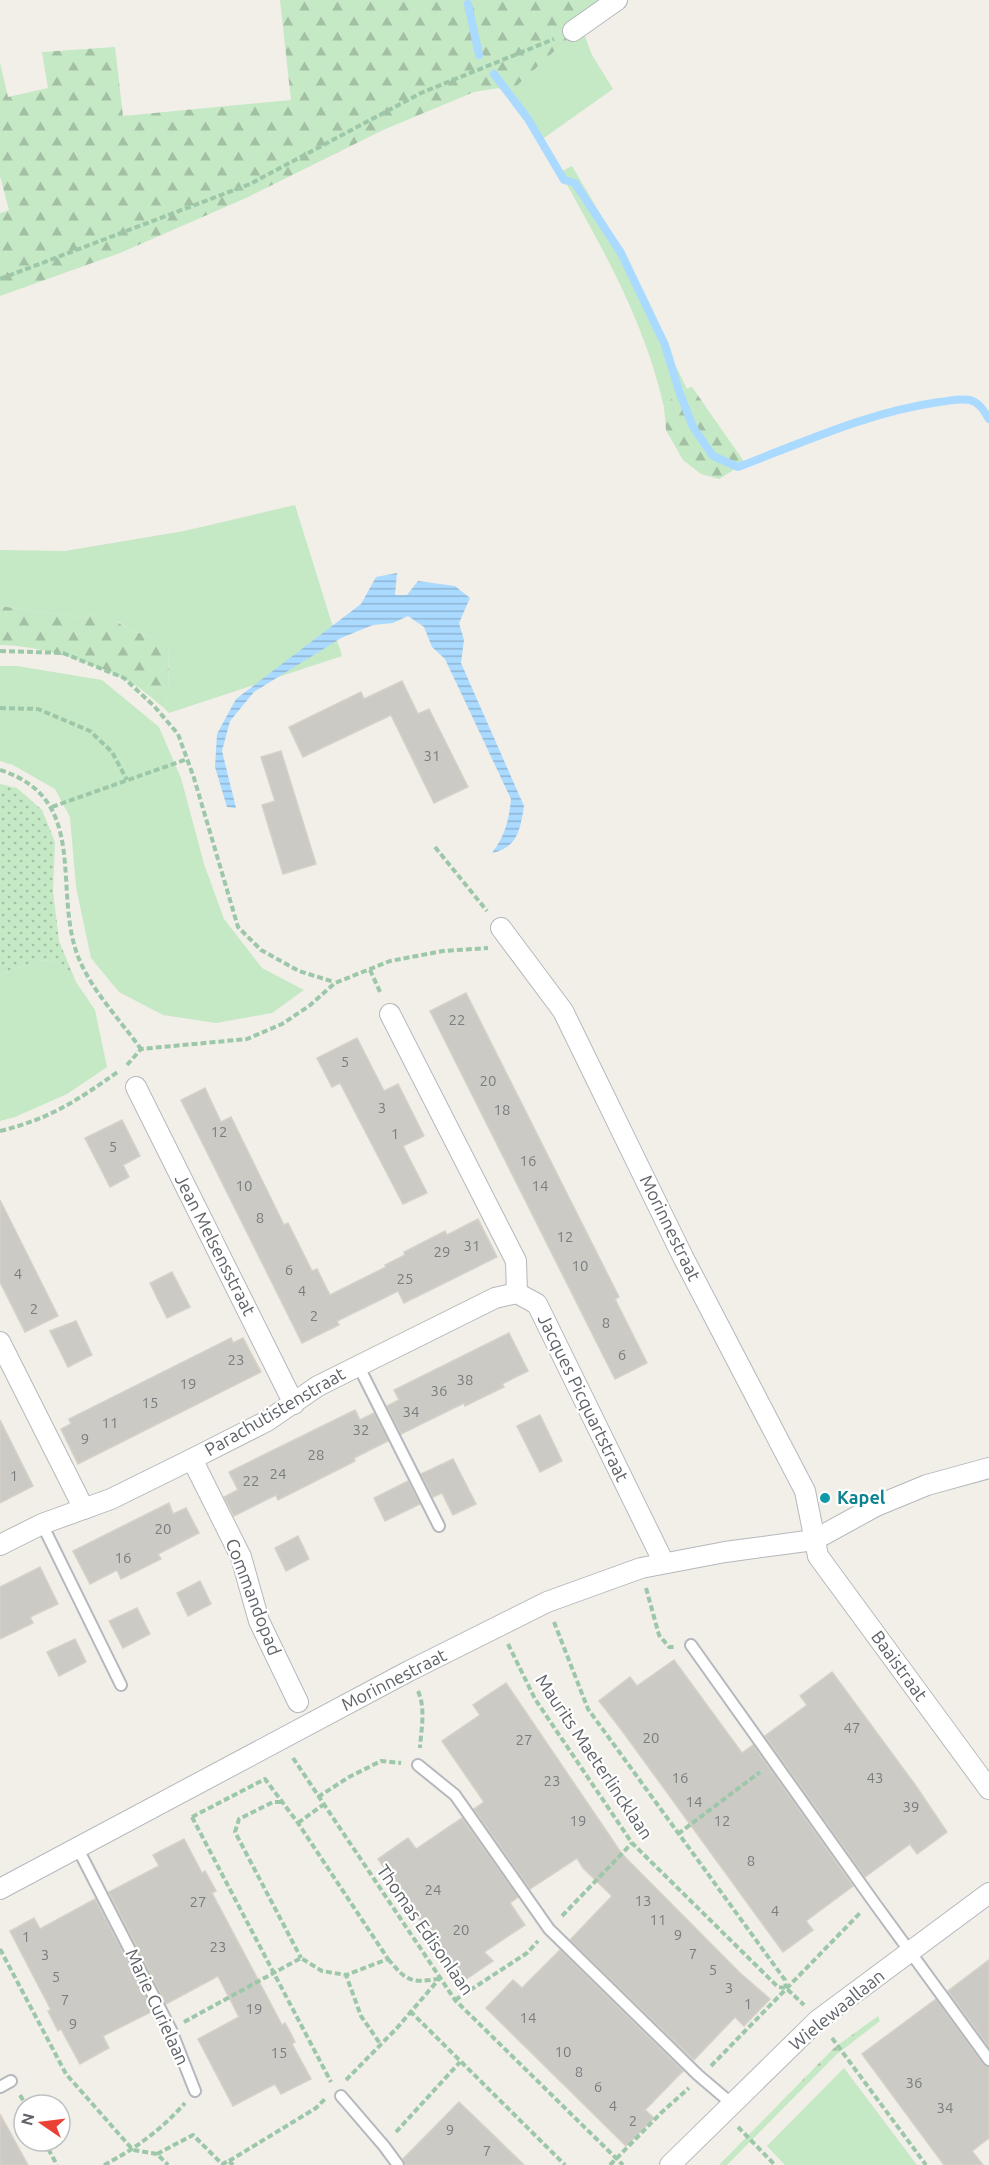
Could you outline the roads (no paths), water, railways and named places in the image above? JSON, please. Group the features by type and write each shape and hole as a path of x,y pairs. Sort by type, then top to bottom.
{"street":[{"path":"573,31 617,0"},
{"name":"Morinnestraat","path":"501,928 562,1011 683,1257 805,1491 814,1540"},
{"path":"390,1014 516,1261 517,1293"},
{"name":"Jean Melsensstraat","path":"136,1087 294,1404"},
{"name":"Parachutistenstraat","path":"0,1545 42,1524 111,1499 267,1421 318,1386 358,1365 495,1298 517,1293"},
{"name":"Jacques Picquartstraat","path":"517,1293 537,1304 664,1563"},
{"path":"0,1342 84,1509"},
{"name":"Commandopad","path":"192,1459 241,1557 259,1622 298,1702"},
{"name":"Morinnestraat","path":"0,1889 409,1671 546,1602 641,1568 814,1540 886,1502 927,1485 989,1468"},
{"name":"Baaistraat","path":"814,1540 818,1556 989,1789"},
{"name":"Wielewaallaan","path":"670,2165 818,2020 989,1893"}],"lane":[{"path":"358,1365 439,1526"},
{"path":"42,1524 121,1685"},
{"path":"691,1646 909,1952 989,2060"},
{"path":"418,1765 455,1795 549,1929 700,2078 727,2108"},
{"name":"Marie Curielaan","path":"77,1847 171,2030 195,2091"},
{"path":"0,2087 11,2081"},
{"path":"341,2096 398,2165"}],"water":[{"path":"397,573 395,595 407,595 418,581 455,586 470,598 459,623 464,640 461,663 524,806 516,836 501,850 492,853 506,828 511,799 445,659 432,647 424,627 408,616 393,623 373,625 341,638 254,692 230,721 222,751 236,808 227,807 215,767 217,734 236,699 361,604 376,577"}],"waterway":[{"path":"468,4 479,55"},
{"path":"494,74 528,119 564,180 575,183 621,253 665,345 693,427 713,456 738,467 862,420 951,400 973,401 989,419"}],"place":[{"name":"Kapel","path":"825,1498"}]}
